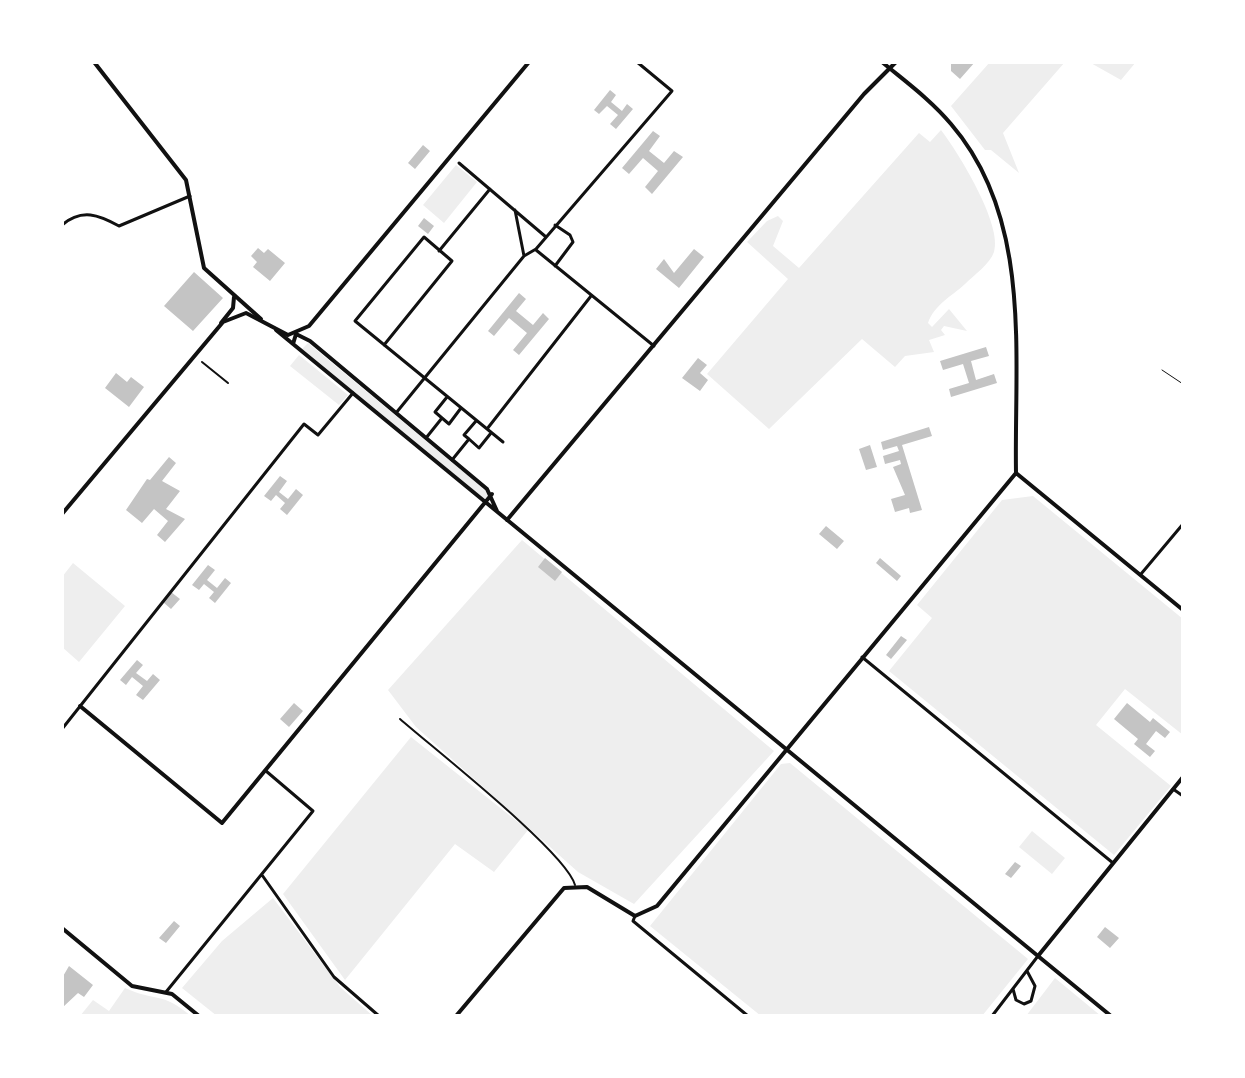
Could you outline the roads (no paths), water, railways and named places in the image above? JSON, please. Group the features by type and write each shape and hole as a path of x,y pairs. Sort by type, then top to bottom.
{"street":[{"path":"94,62 186,180 201,262 233,295 1111,1016"},
{"path":"294,346 292,340 296,334 309,326 529,62"},
{"path":"396,413 524,256 536,249 672,91 637,62"},
{"path":"456,1016 551,899 564,888 575,885 594,890 635,916 657,906 1016,473 1012,270 1003,221 989,184 964,140 929,101 882,62"},
{"path":"507,520 864,94 896,62"},
{"path":"459,163 546,237"},
{"path":"439,251 490,189"},
{"path":"62,225 70,219 94,213 119,226 190,196"},
{"path":"515,210 524,256"},
{"path":"554,266 573,242 570,235 555,225"},
{"path":"384,345 452,261 424,237 355,321 384,345 424,377 476,421 503,442"},
{"path":"536,249 654,346"},
{"path":"62,514 233,308 233,295"},
{"path":"476,421 464,435 479,448 591,296"},
{"path":"217,328 238,314 261,319"},
{"path":"309,326 310,341"},
{"path":"275,329 310,341 492,494 497,512"},
{"path":"202,362 228,383"},
{"path":"62,729 304,424 318,435 353,393"},
{"path":"447,397 435,412 449,424 461,408"},
{"path":"426,438 442,418"},
{"path":"452,460 469,439"},
{"path":"1016,473 1183,610"},
{"path":"80,706 222,823 492,494"},
{"path":"1141,574 1183,524"},
{"path":"862,657 1113,863"},
{"path":"400,719 539,839 572,874 575,885"},
{"path":"166,992 313,811 266,771"},
{"path":"992,1016 1183,777"},
{"path":"1173,789 1183,796"},
{"path":"262,874 334,977 379,1016"},
{"path":"635,916 633,921 748,1016"},
{"path":"62,928 132,986 166,992 199,1016"},
{"path":"1013,989 1016,1000 1024,1004 1031,1001 1035,986 1027,971"}],"lane":[{"path":"1162,370 1183,384"}]}
